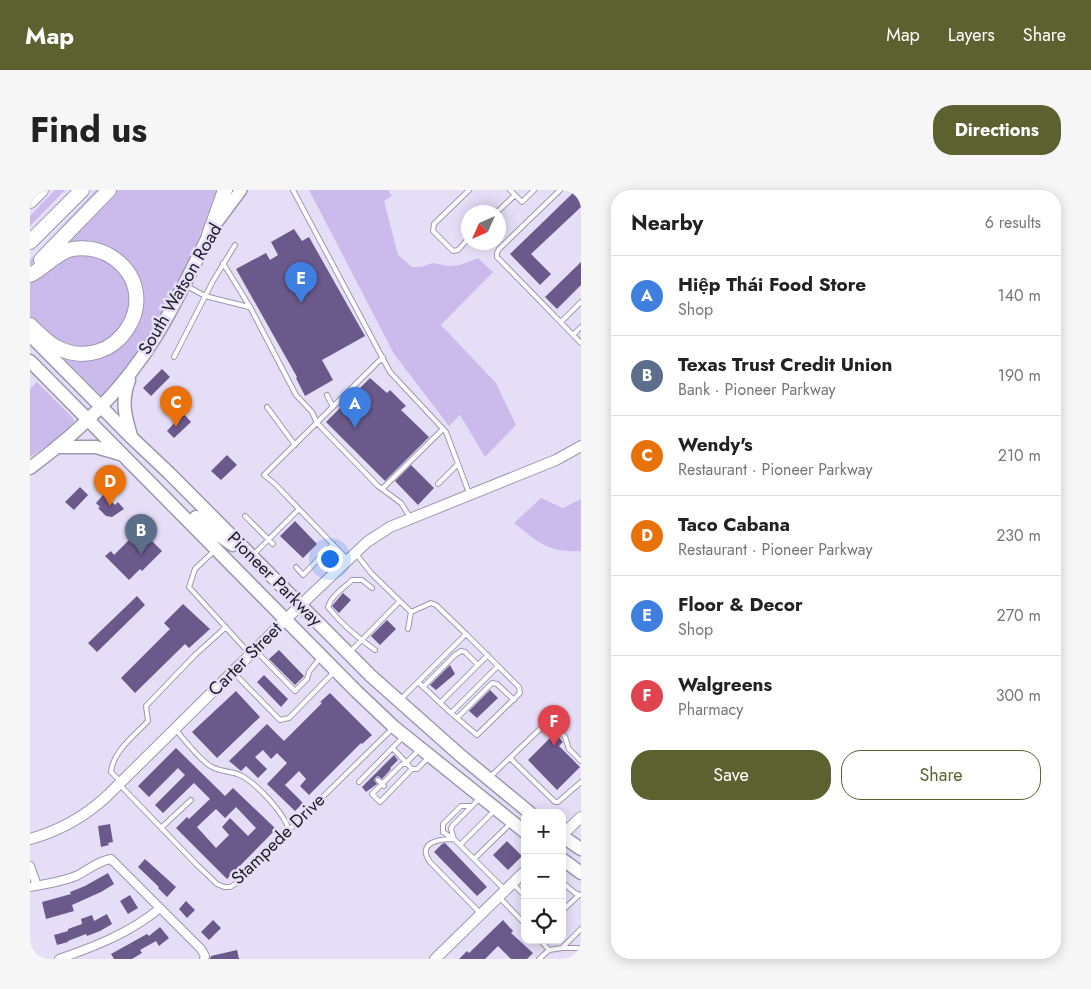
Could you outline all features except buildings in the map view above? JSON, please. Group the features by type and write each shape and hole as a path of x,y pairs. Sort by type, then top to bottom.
{"highway":[{"path":"30,201 41,190"},
{"path":"30,242 82,190"},
{"path":"30,271 109,190"},
{"path":"209,234 225,190"},
{"path":"30,275 62,253 72,250 91,249 109,255 119,262 129,274 136,292 132,321 117,341 103,350 89,353 66,351 55,346 30,325"}],"main road":[{"name":"South Watson Road","path":"30,468 59,447 101,408 134,369 157,336 209,234 241,190"},
{"name":"Pioneer Parkway","path":"30,334 101,408 398,701 525,809"},
{"name":"Pioneer Parkway","path":"30,362 336,671 394,727 521,829"},
{"path":"132,438 124,410 124,400 134,369"},
{"path":"59,447 96,447 122,454"},
{"path":"153,485 169,490 206,526 233,545 248,552"},
{"path":"566,839 581,850"},
{"path":"566,863 581,872"}],"street":[{"name":"Carter Street","path":"30,839 68,825 95,807 300,605 367,542 390,527 556,460 581,446"},
{"path":"566,832 581,816"},
{"path":"30,866 34,887 52,884 76,876 105,860 111,859 201,949 204,959"},
{"path":"437,958 521,875"},
{"path":"59,959 110,940 147,919 160,908"}],"lane":[{"path":"293,190 390,372 446,432 470,495"},
{"path":"461,247 453,251 432,228 469,190"},
{"path":"510,190 522,202 534,190"},
{"path":"560,190 497,253 500,260 581,343"},
{"path":"504,205 515,195"},
{"path":"174,357 205,296 235,245"},
{"path":"223,264 250,307 296,395 312,412 317,423 382,489 401,503 411,519"},
{"path":"183,284 205,296 250,307"},
{"path":"561,322 581,302"},
{"path":"573,335 581,327"},
{"path":"383,357 264,475 332,544 372,573 411,612"},
{"path":"327,395 334,407"},
{"path":"267,407 295,445"},
{"path":"382,489 443,429"},
{"path":"438,484 458,464"},
{"path":"248,552 269,540 299,509"},
{"path":"245,516 274,544"},
{"path":"296,567 304,575 332,544"},
{"path":"216,549 195,569 189,587 226,627 295,691 307,679 309,672 322,656"},
{"path":"372,588 362,580 352,580 335,596 328,604 328,607 361,641 375,650"},
{"path":"348,653 400,601"},
{"path":"411,612 431,603 436,605 519,687 520,693 477,735 418,682"},
{"path":"408,629 411,612"},
{"path":"120,783 111,772 112,766 121,748 148,722 146,706 195,655 226,627"},
{"path":"398,701 466,634"},
{"path":"423,687 455,655 462,651 478,664"},
{"path":"440,703 488,655"},
{"path":"451,713 498,666"},
{"path":"233,672 280,720 289,718 336,671"},
{"path":"457,718 492,684 497,684 514,700"},
{"path":"489,778 540,728 547,725 558,730 566,739 570,750 581,761"},
{"name":"Stampede Drive","path":"120,783 217,884 230,887 237,883 394,727"},
{"path":"175,728 212,767 241,776 253,785 273,803 286,821 289,830"},
{"path":"359,782 405,735"},
{"path":"392,748 412,769"},
{"path":"426,752 417,769 412,769 380,802 372,794 396,770 426,752"},
{"path":"510,758 555,802 558,802 581,782"},
{"path":"396,770 403,778"},
{"path":"369,772 373,776"},
{"path":"378,780 383,785"},
{"path":"454,840 451,829 481,796"},
{"path":"162,828 191,800"},
{"path":"471,806 461,806 443,824 443,832 460,845 505,890 521,917"},
{"path":"460,845 497,809"},
{"path":"474,859 511,822"},
{"path":"454,840 439,839 431,842 426,850 426,857 481,914"},
{"path":"566,885 580,895 566,907"},
{"path":"505,890 521,895"},
{"path":"562,948 581,929"},
{"path":"544,944 549,950"},
{"path":"539,959 549,950 581,948"}],"shaded area":[{"path":"55,190 65,190 30,226 30,216"},
{"path":"96,190 105,190 30,266 30,260"},
{"path":"116,190 221,190 166,308 143,348 104,399 62,356 63,354 96,357 139,310 120,260 60,246"},
{"path":"309,190 388,190 392,196 384,201 398,255 412,267 421,267 433,263 448,266 460,265 478,258 493,272 441,325 496,383 516,425 485,457 460,415 449,426 394,354"},
{"path":"77,253 103,257 128,283 131,311 107,345 68,349 30,320 30,282 53,263"},
{"path":"37,382 73,418 74,422 52,442 30,457 30,389"},
{"path":"541,498 563,508 581,499 581,551 560,550 544,545 514,523"}],"place":[{"name":"Floor & Decor","path":"301,303"},
{"name":"Wendy's","path":"176,427"},
{"name":"Hiệp Thái Food Store","path":"355,428"},
{"name":"Taco Cabana","path":"110,506"},
{"name":"Texas Trust Credit Union","path":"141,555"},
{"name":"Walgreens","path":"554,746"}]}
